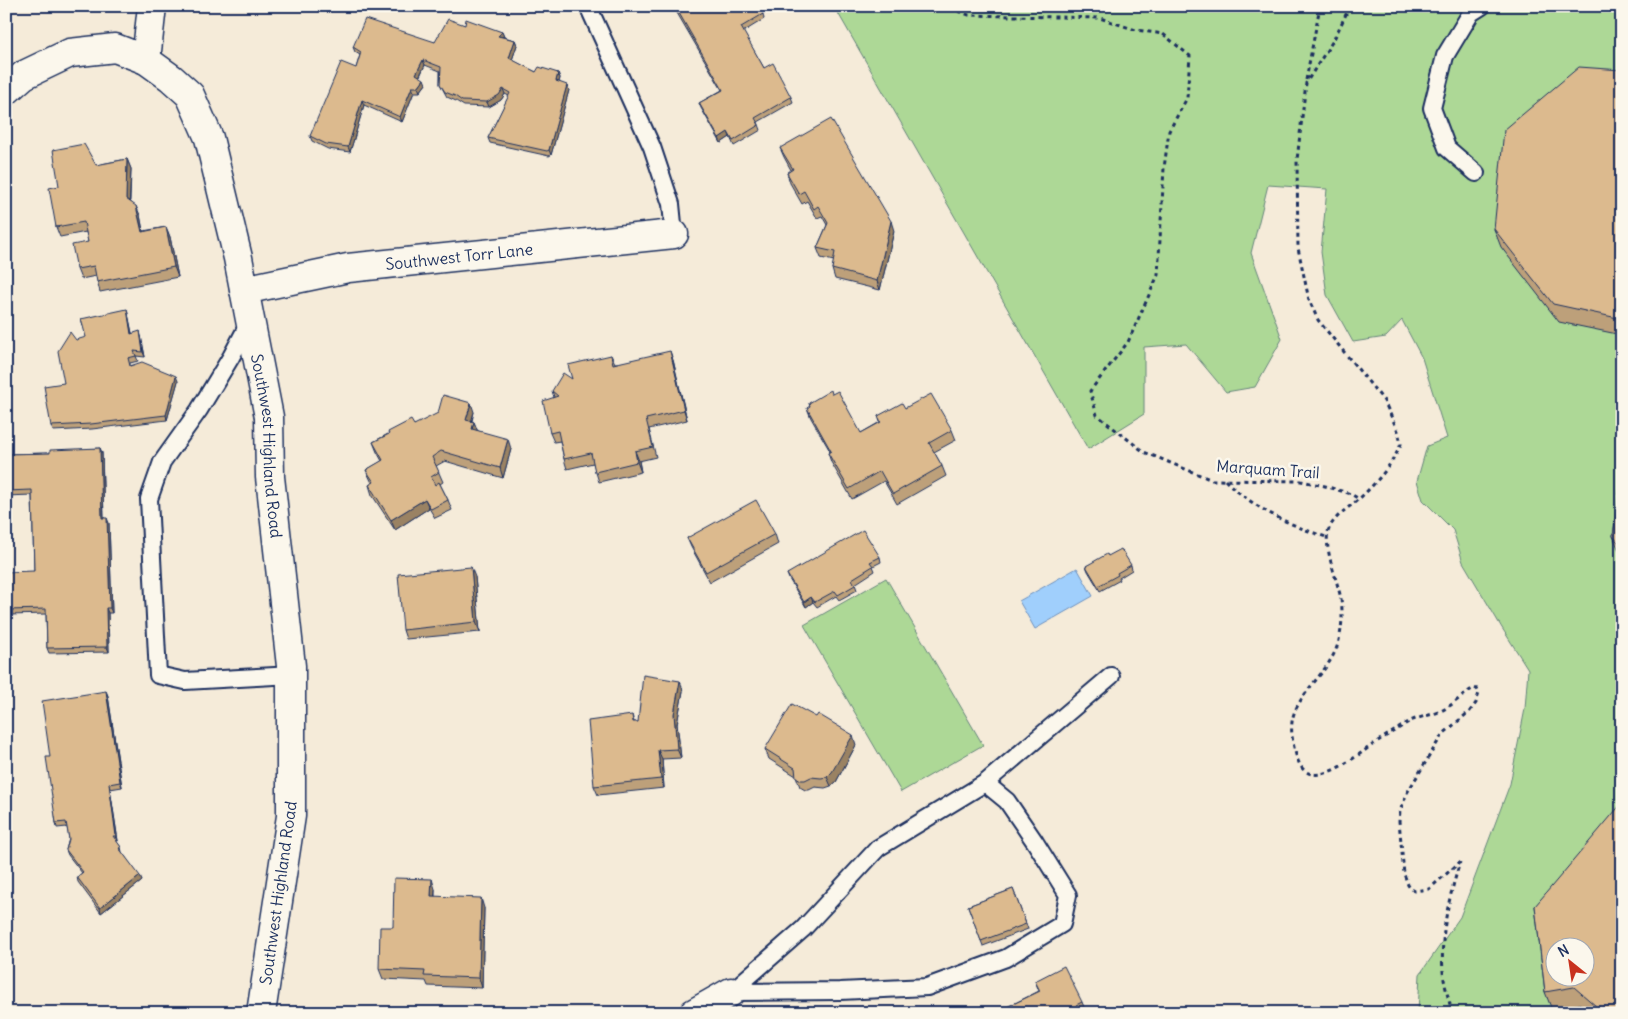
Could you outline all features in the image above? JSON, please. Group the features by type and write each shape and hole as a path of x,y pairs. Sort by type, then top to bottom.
{"street":[{"path":"146,60 152,6"},
{"name":"Southwest Highland Road","path":"6,91 24,75 70,53 115,48 146,60 190,94 209,138 238,258 269,417 270,477 292,675 291,816 261,1013"},
{"name":"Southwest Torr Lane","path":"244,290 348,268 674,234"},
{"path":"694,1013 731,992"}],"lane":[{"path":"588,6 652,148 671,204 674,234"},
{"path":"1476,173 1448,148 1432,108 1445,56 1471,13 1482,6"},
{"path":"250,321 199,410 162,462 149,499 158,675 185,681 292,675"},
{"path":"731,992 803,929 878,848 985,783 1111,676"},
{"path":"731,992 840,991 927,987 1006,958 1062,924 1068,895 1007,801 985,783"}],"path":[{"name":"Marquam Trail","path":"943,6 969,14 1100,18 1136,30 1163,34 1190,56 1187,98 1169,131 1164,168 1158,276 1128,342 1090,391 1098,415 1144,452 1212,480 1301,482 1325,486 1352,494 1359,499"},
{"path":"1320,6 1306,83 1297,170 1298,248 1309,300 1318,320 1384,401 1398,431 1401,444 1390,465 1359,499 1334,520 1328,530 1326,537 1327,547 1341,600 1342,617 1338,643 1335,651 1294,712 1292,721 1294,747 1301,768 1307,773 1321,774 1331,770 1410,721 1421,716 1440,712 1474,688 1479,693 1476,703 1470,711 1449,729 1437,743 1407,794 1400,811 1399,821 1404,874 1411,889 1415,891 1428,889 1460,862 1448,902 1442,936 1443,973 1452,1013"},
{"path":"1306,83 1334,39 1350,6"},
{"path":"1225,480 1236,491 1270,514 1312,533 1326,537"}],"green space":[{"path":"834,6 1622,6 1622,1013 1418,1013 1420,974 1460,917 1510,784 1525,709 1528,669 1463,562 1453,530 1423,500 1417,481 1427,446 1447,438 1422,358 1402,320 1386,337 1353,342 1327,295 1321,252 1327,189 1268,185 1251,253 1282,339 1255,387 1226,392 1186,344 1144,347 1144,414 1088,449"},
{"path":"886,578 983,745 901,792 804,625"}],"water":[{"path":"1077,568 1093,596 1035,629 1019,601"}],"building":[{"path":"675,6 758,6 763,14 741,27 764,68 773,63 791,97 755,118 759,125 733,141 728,132 719,138 699,103 723,90"},
{"path":"365,19 435,42 448,19 465,25 466,19 502,32 498,36 515,40 509,58 536,72 539,67 558,73 556,81 567,85 549,150 488,138 510,93 503,89 499,95 487,102 462,101 445,92 440,84 441,67 423,60 416,74 424,79 418,87 412,87 400,117 362,100 348,147 326,144 310,136 341,62 356,68 361,52 353,47"},
{"path":"1579,67 1622,70 1622,319 1553,304 1494,229 1504,130"},
{"path":"831,119 891,221 877,281 832,269 835,252 817,248 828,223 818,206 814,209 804,191 799,194 787,173 793,169 780,148"},
{"path":"84,144 96,165 127,159 126,199 136,206 142,232 166,227 174,267 97,282 94,266 77,269 72,245 88,242 84,222 56,227 49,188 59,186 53,150"},
{"path":"127,309 131,334 140,331 143,352 134,351 136,356 128,358 130,366 142,362 176,376 166,415 91,424 51,426 44,386 64,383 58,351 70,332 76,340 86,337 81,319"},
{"path":"670,351 684,410 646,419 653,447 635,451 637,462 595,472 591,453 564,459 558,431 550,433 543,401 558,396 552,391 563,373 572,379 568,365 611,355 613,364"},
{"path":"831,390 832,394 838,391 861,433 881,422 878,416 902,403 905,408 931,394 952,430 929,443 942,466 893,494 880,471 849,489 828,453 831,451 807,408 810,406 809,403"},
{"path":"443,395 471,403 466,420 474,422 472,429 508,439 500,468 441,451 432,457 439,472 431,477 435,485 439,482 448,500 431,509 425,499 391,520 369,485 374,482 366,470 383,460 373,442 411,420 414,425 438,413"},
{"path":"100,448 102,518 107,518 110,608 106,608 107,647 47,648 46,609 7,610 6,572 34,571 32,490 6,491 6,454 50,453 50,450"},
{"path":"1622,476 1622,547 1613,536"},
{"path":"756,500 775,534 706,572 687,538"},
{"path":"863,530 880,557 870,562 873,566 852,579 855,585 838,595 835,591 815,602 811,597 804,602 787,574"},
{"path":"1121,549 1131,565 1098,586 1086,566 1107,554 1108,556"},
{"path":"471,567 476,622 403,630 398,574"},
{"path":"643,675 680,681 674,714 677,749 658,750 661,779 594,786 588,721 632,715 633,722 638,722"},
{"path":"106,691 120,782 109,784 116,836 113,836 121,847 119,848 140,876 100,908 77,877 83,872 66,850 69,839 66,822 56,823 46,757 50,757 42,701"},
{"path":"792,704 816,717 818,714 853,735 832,772 827,777 811,777 801,780 796,777 795,768 765,749"},
{"path":"1622,722 1622,773 1616,724"},
{"path":"1622,803 1622,1013 1604,1013 1574,987 1545,992 1535,906"},
{"path":"394,878 432,879 431,896 481,898 479,978 424,976 425,971 379,969 380,927 393,927"},
{"path":"1013,889 1026,924 981,941 968,906"},
{"path":"1064,966 1082,1002 1076,1005 1079,1013 1007,1013 1005,1008 1040,991 1035,981"}]}
